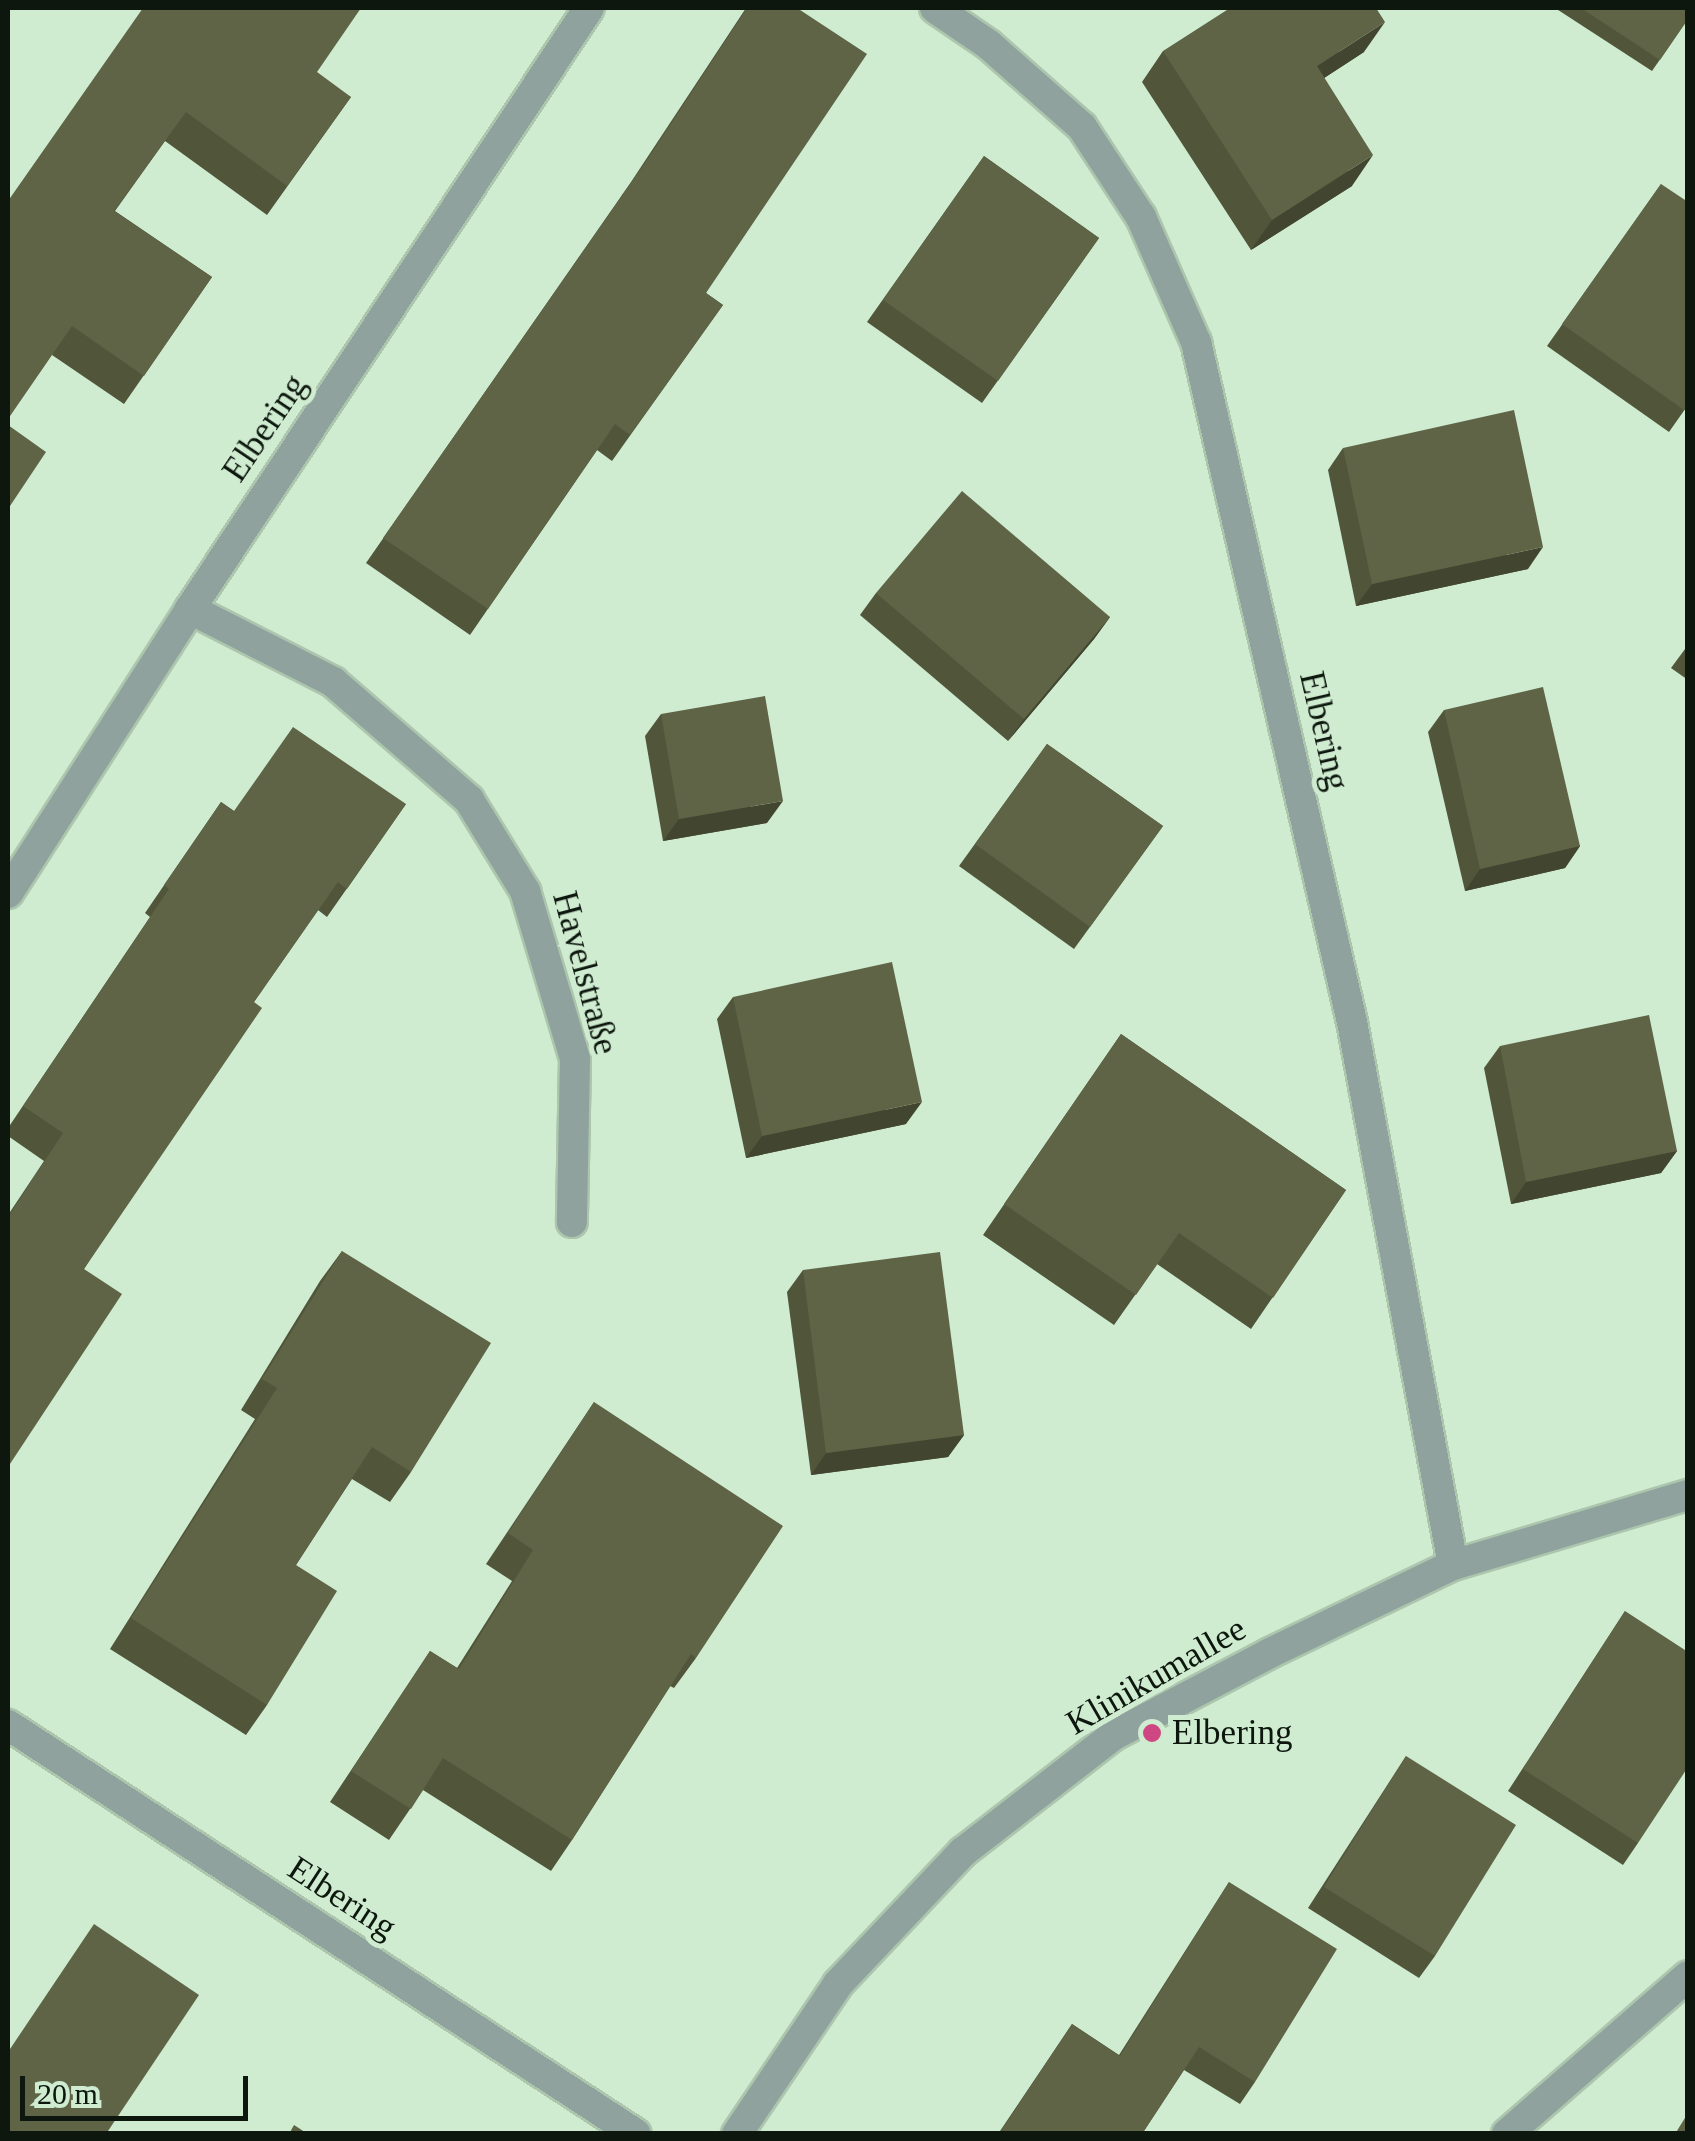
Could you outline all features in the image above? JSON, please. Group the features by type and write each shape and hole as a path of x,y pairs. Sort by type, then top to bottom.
{"street":[{"name":"Elbering","path":"8,894 190,609 590,8"},
{"name":"Elbering","path":"935,8 989,45 1082,127 1141,217 1196,342 1352,1022 1453,1565"},
{"name":"Havelstraße","path":"190,609 332,682 469,800 526,891 575,1059 572,1222"},
{"name":"Klinikumallee","path":"738,2134 838,1984 962,1852 1114,1736 1270,1652 1453,1565 1688,1496"},
{"name":"Elbering","path":"8,1725 636,2134"},
{"path":"1507,2134 1688,1976"}],"building":[{"path":"143,8 361,8 317,72 351,97 287,186 186,112 114,211 212,277 144,376 72,326 8,419 8,201"},
{"path":"747,8 797,8 867,54 706,293 723,305 630,435 615,424 488,609 383,538 649,157"},
{"path":"1230,8 1376,8 1385,22 1317,66 1373,155 1272,220 1163,51"},
{"path":"1581,8 1688,8 1688,19 1660,60"},
{"path":"984,156 1099,238 998,381 883,300"},
{"path":"1661,184 1688,202 1688,405 1684,410 1562,324"},
{"path":"1514,410 1543,547 1372,584 1343,448"},
{"path":"8,425 46,452 8,509"},
{"path":"962,491 1110,617 1024,719 876,593"},
{"path":"1543,687 1580,846 1480,869 1444,710"},
{"path":"765,696 783,801 679,819 661,714"},
{"path":"293,727 406,804 347,889 338,882 254,1002 262,1008 84,1269 122,1294 8,1467 8,1217 63,1133 23,1106 169,889 164,885 221,802 234,811"},
{"path":"1047,744 1163,826 1090,927 975,844"},
{"path":"892,962 922,1102 762,1136 733,997"},
{"path":"1649,1015 1677,1151 1526,1182 1500,1046"},
{"path":"1121,1034 1346,1190 1273,1298 1179,1233 1136,1295 1004,1204"},
{"path":"342,1251 491,1343 411,1472 372,1447 296,1565 337,1591 267,1705 131,1618 277,1388 262,1379"},
{"path":"940,1252 964,1435 826,1453 803,1270"},
{"path":"594,1402 783,1526 696,1658 691,1654 572,1840 443,1758 411,1809 351,1771 430,1651 459,1669 533,1550 508,1533"},
{"path":"1625,1611 1688,1652 1688,1767 1638,1843 1523,1769"},
{"path":"1406,1756 1516,1825 1435,1956 1324,1887"},
{"path":"1229,1882 1337,1949 1255,2082 1199,2047 1142,2134 999,2134 1072,2024 1120,2056"},
{"path":"94,1924 199,1995 106,2134 8,2134 8,2052"},
{"path":"1688,2113 1688,2134 1675,2134"},
{"path":"294,2125 308,2134 289,2134"}],"place":[{"name":"Elbering","path":"1152,1733"}]}
